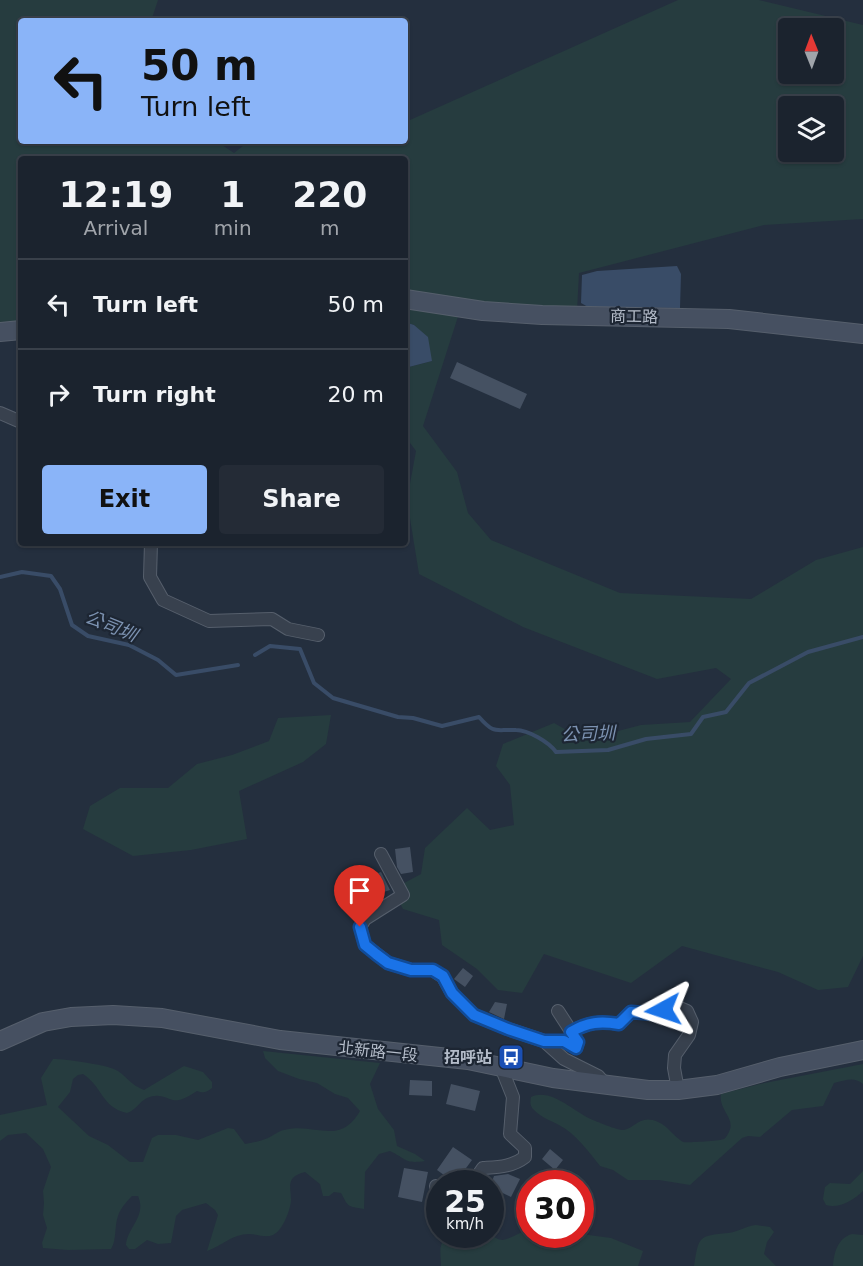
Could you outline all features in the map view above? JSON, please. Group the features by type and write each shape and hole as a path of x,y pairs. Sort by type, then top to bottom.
{"main road":[{"name":"商工路","path":"408,299 483,311 542,315 729,319 863,334"},
{"path":"0,332 18,330"},
{"name":"北新路一段","path":"0,1041 43,1022 72,1017 162,1018 280,1040 468,1060 607,1086 648,1090 678,1090 717,1085 780,1067 863,1050"}],"street":[{"path":"0,413 18,421"},
{"path":"151,546 150,577 163,600 209,621 272,619 288,629 318,635"},
{"path":"381,855 403,895 365,919 360,927 365,945 388,963 411,970 433,970 443,976 452,993 474,1015 544,1041 564,1041 576,1048 578,1042 558,1011"},
{"path":"571,1032 586,1023 603,1021 619,1024 631,1012 657,1014 663,1010 664,1004 687,1011 692,1022 691,1028 689,1035 675,1055 674,1068 678,1090"},
{"path":"544,1041 564,1059 598,1076 607,1086"},
{"path":"482,1170 510,1165 525,1157 525,1148 510,1134 513,1097 501,1067"}],"green space":[{"path":"0,0 158,0 152,18 18,18 18,144 220,144 234,153 245,144 408,144 408,120 678,0 759,0 834,18 778,18 778,84 844,84 844,20 863,25 863,219 764,225 579,273 577,311 462,301 408,292 408,156 18,156 18,321 0,322"},
{"path":"408,297 462,304 423,426 457,472 468,513 491,540 620,593 751,599 816,560 863,547 863,956 848,987 818,990 778,972 682,946 631,983 544,954 522,993 498,990 477,969 442,945 439,920 403,909 393,889 421,874 425,848 467,808 490,830 514,825 510,785 496,766 503,744 554,723 584,740 641,725 690,722 731,679 716,668 657,679 523,627 419,574 408,506 416,451 408,440 408,367 432,361 414,325 408,323"},
{"path":"331,715 326,744 303,762 239,791 247,839 191,850 133,856 83,829 90,806 120,788 168,788 197,764 232,755 269,741 278,718"},
{"path":"263,1051 380,1063 370,1084 378,1109 394,1130 397,1146 425,1161 409,1161 390,1151 379,1154 365,1172 364,1209 349,1206 341,1193 334,1192 329,1196 323,1196 320,1184 305,1172 299,1174 290,1183 290,1207 283,1224 276,1233 268,1236 249,1234 237,1236 207,1251 218,1215 206,1203 182,1210 176,1216 171,1243 158,1244 147,1240 135,1249 129,1249 126,1245 127,1239 140,1210 138,1196 132,1196 120,1211 111,1249 43,1248 42,1243 47,1228 43,1215 43,1191 51,1167 43,1149 26,1133 8,1135 0,1141 0,1115 47,1105 41,1078 53,1059 113,1069 144,1090 184,1066 203,1072 212,1082 212,1088 208,1091 197,1091 181,1099 152,1096 127,1113 112,1106 90,1079 83,1074 73,1079 70,1092 58,1107 89,1136 108,1145 130,1162 143,1162 152,1138 158,1135 176,1135 198,1140 228,1128 234,1129 245,1144 295,1128 335,1131 352,1122 360,1111 348,1098 335,1094 317,1083 278,1071 265,1058"},
{"path":"863,1064 863,1084 852,1080 834,1083 823,1106 792,1110 760,1137 742,1138 690,1185 659,1180 628,1180 613,1170 600,1166 571,1133 540,1115 531,1104 531,1097 547,1095 586,1117 618,1129 628,1129 642,1120 652,1120 665,1126 683,1142 716,1140 725,1138 731,1127 722,1105 721,1094"},
{"path":"863,1171 863,1191 841,1205 826,1205 823,1199 825,1187 830,1183 850,1184"},
{"path":"756,1225 770,1227 774,1232 767,1242 764,1254 776,1266 694,1266 699,1243 705,1237"},
{"path":"852,1234 863,1235 863,1266 833,1266 834,1256 840,1242"},
{"path":"516,1235 516,1248 594,1248 594,1236 611,1238 643,1251 638,1266 441,1266 440,1248 504,1248 504,1240"}],"water":[{"path":"677,266 681,274 680,308 588,307 581,303 582,275 597,271"},
{"path":"408,323 414,325 428,337 432,361 408,367"}],"building":[{"path":"457,362 527,394 520,409 450,378"},
{"path":"410,847 413,872 401,874 397,867 395,849"},
{"path":"381,872 390,890 361,899 355,881"},
{"path":"463,968 473,976 465,987 454,979"},
{"path":"495,1002 507,1004 504,1019 489,1012"},
{"path":"410,1080 432,1081 432,1096 409,1095"},
{"path":"451,1084 480,1091 475,1111 446,1104"},
{"path":"453,1147 472,1160 465,1170 437,1170"},
{"path":"550,1149 563,1160 555,1170 542,1159"},
{"path":"404,1168 426,1172 422,1202 398,1197"},
{"path":"504,1175 516,1177 516,1187 511,1197 504,1194"}],"waterway":[{"name":"公司圳","path":"0,577 22,572 51,576 60,589 72,625 88,636 129,645 158,660 176,675 238,665"},
{"name":"公司圳","path":"255,655 270,646 300,649 314,683 333,698 398,717 413,718 442,726 479,717 492,729 516,730 532,734 556,752 608,750 646,739 691,734 703,717 726,712 749,683 808,652 863,637"}],"place":[{"name":"招呼站","path":"511,1057"}],"route":[{"path":"360,927 365,945 388,963 411,970 433,970 443,976 452,993 474,1015 544,1041 564,1041 576,1048 578,1042 571,1032 586,1023 603,1021 619,1024 631,1012 657,1014 663,1010"}]}
